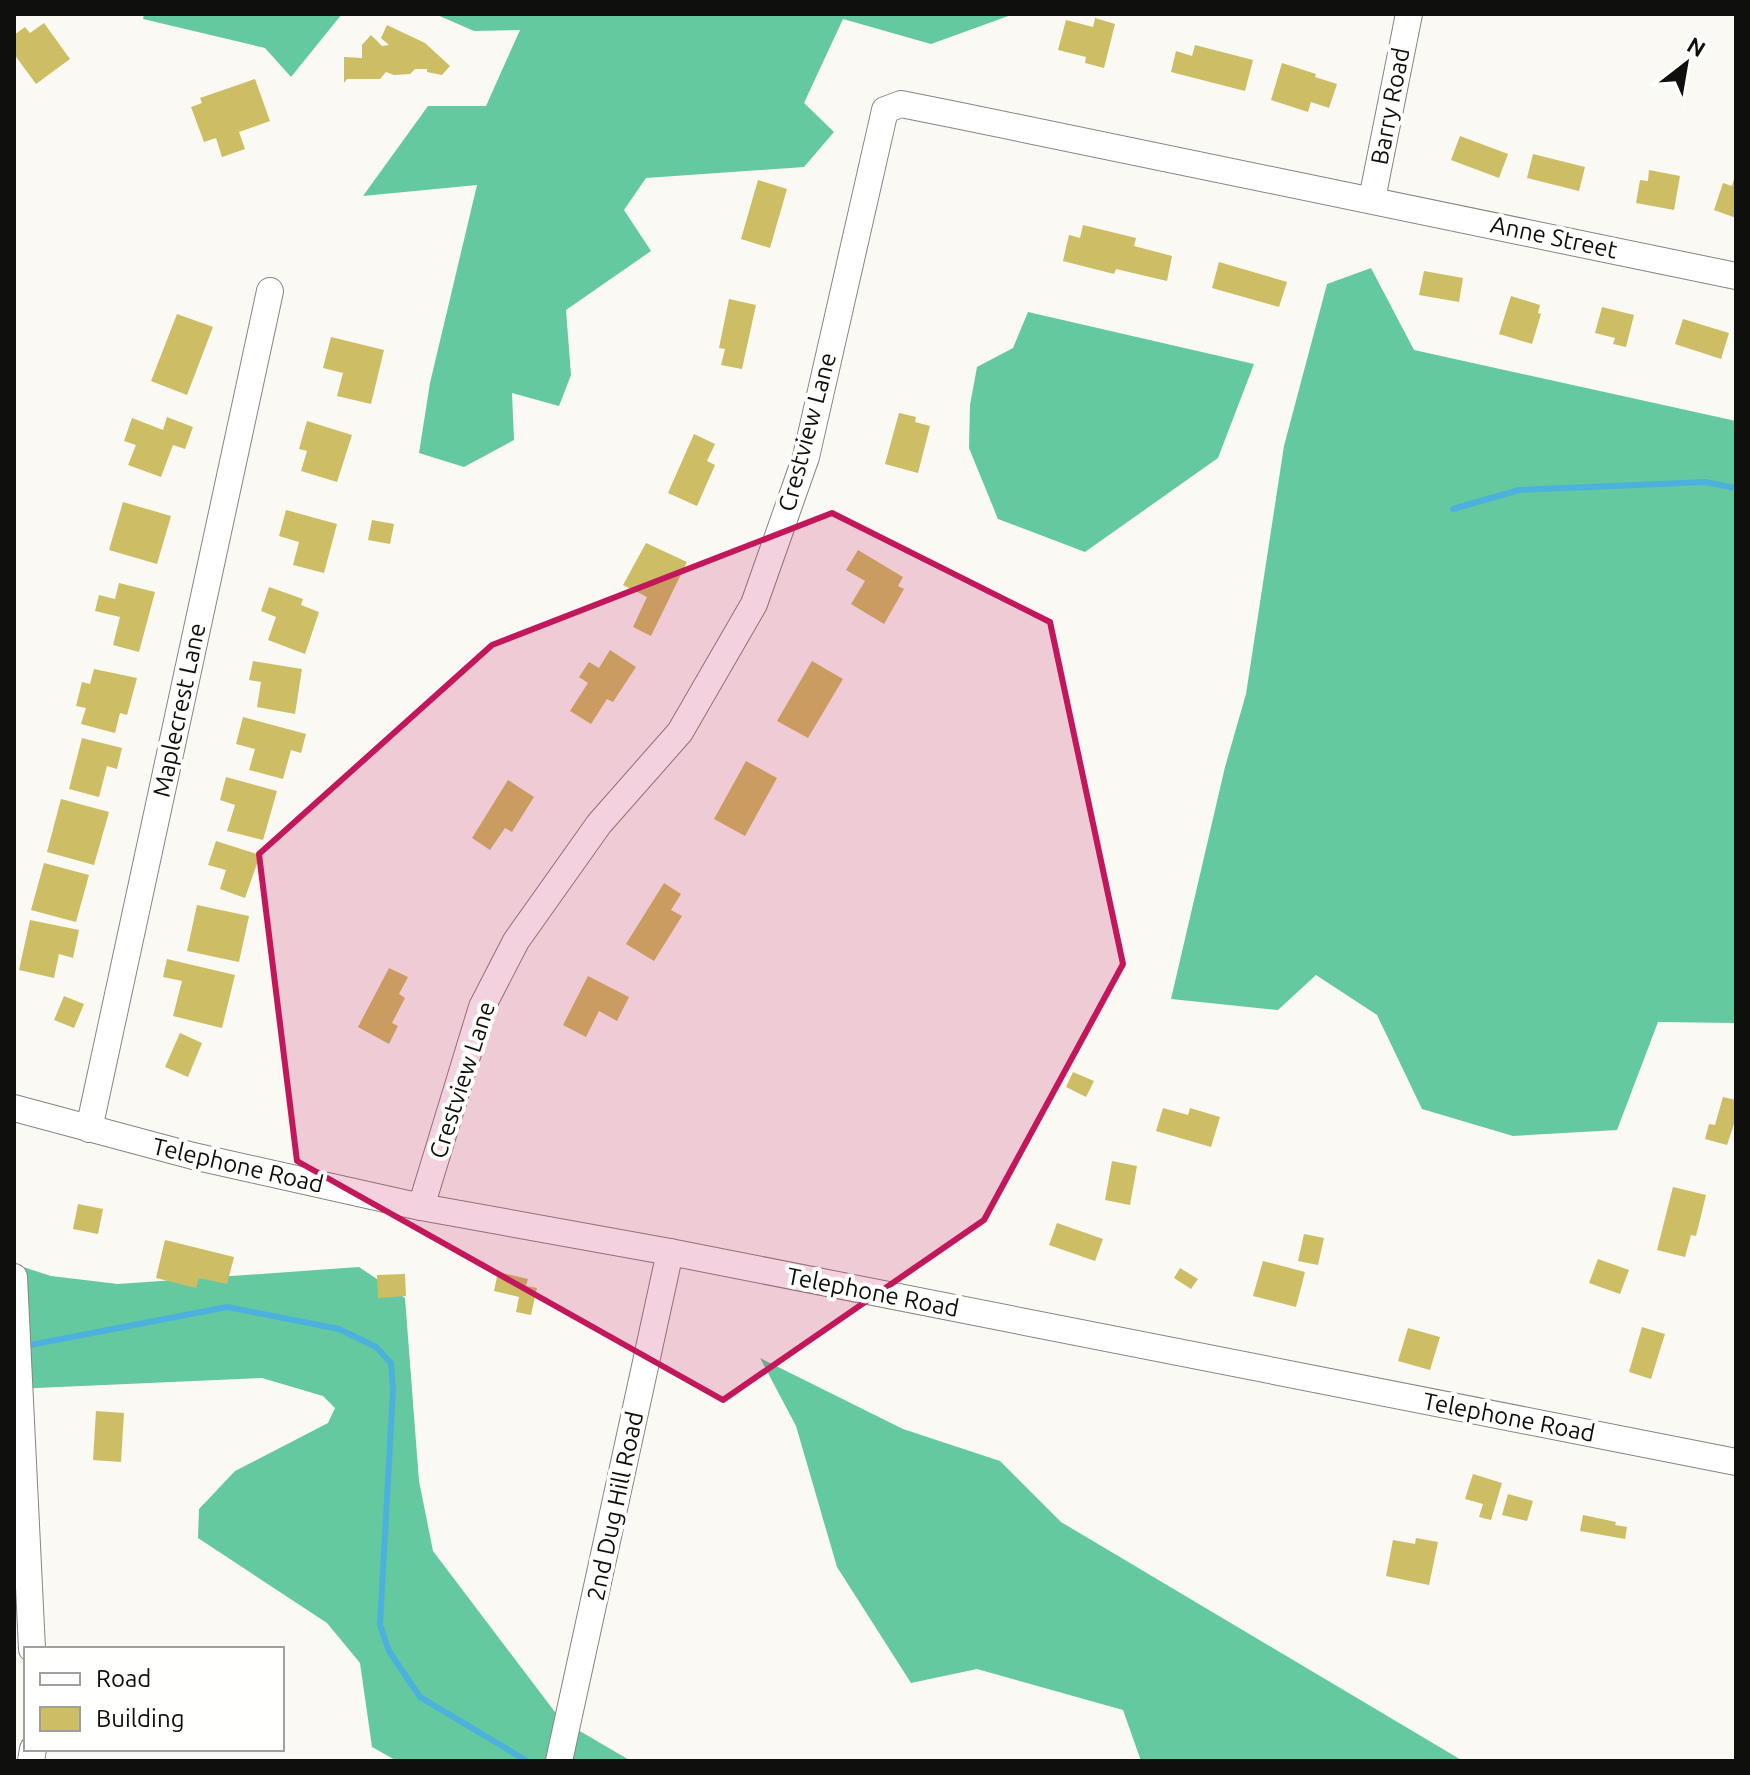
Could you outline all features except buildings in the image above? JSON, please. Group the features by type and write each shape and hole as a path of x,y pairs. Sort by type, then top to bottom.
{"street":[{"name":"Barry Road","path":"1372,199 1409,14"},
{"name":"Crestview Lane","path":"421,1207 482,1007 516,941 599,824 680,732 754,604 806,457 885,110 901,104 1372,199"},
{"name":"Anne Street","path":"1372,199 1736,276"},
{"name":"Maplecrest Lane","path":"89,1129 270,291"},
{"name":"Telephone Road","path":"16,1113 421,1207 1734,1454"},
{"name":"2nd Dug Hill Road","path":"561,1753 670,1252"},
{"path":"14,1277 32,1647"}],"highlighted area":[{"path":"832,513 1050,622 1123,964 984,1220 723,1400 297,1161 259,854 492,645"}],"green space":[{"path":"144,14 342,14 291,77 265,48 143,19"},
{"path":"435,14 1014,14 931,44 843,19 804,103 834,132 804,167 646,178 624,210 651,251 566,310 571,375 559,406 512,393 514,440 464,467 419,453 430,383 477,185 363,196 428,106 486,106 520,30 474,31"},
{"path":"1371,268 1414,350 1736,421 1736,1023 1658,1022 1617,1130 1513,1136 1422,1109 1377,1015 1316,975 1278,1010 1171,999 1225,767 1246,694 1284,446 1327,284"},
{"path":"1028,312 1254,364 1218,458 1085,552 998,519 969,448 970,405 977,367 1013,348"},
{"path":"14,1264 51,1276 118,1284 359,1267 405,1298 419,1481 433,1551 561,1720 631,1761 397,1761 372,1747 360,1663 327,1623 198,1538 199,1509 235,1471 328,1423 335,1408 323,1396 262,1378 14,1389"},
{"path":"760,1358 903,1429 1000,1461 1061,1522 1463,1761 1141,1761 1123,1710 977,1669 911,1683 837,1567 796,1426"}],"waterway":[{"path":"1453,509 1519,490 1705,482 1736,488"},
{"path":"25,1346 227,1307 339,1329 376,1347 391,1363 393,1390 380,1625 389,1651 420,1697 527,1761"}]}
